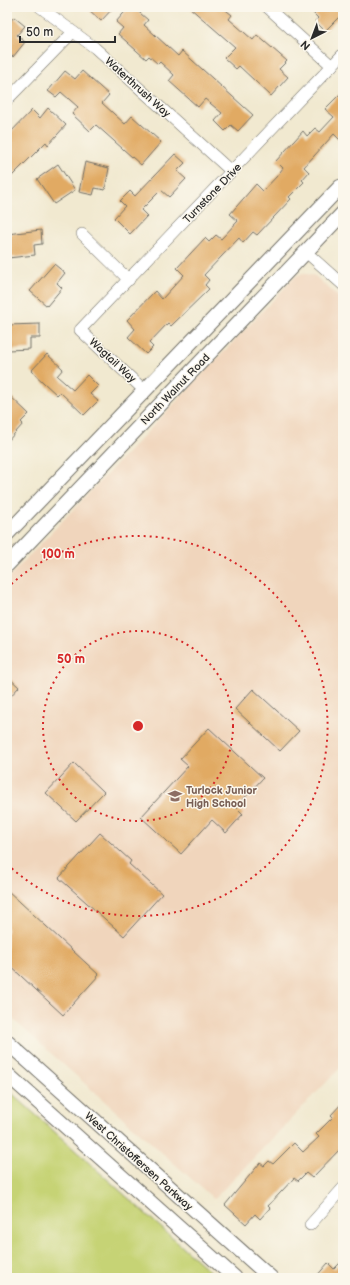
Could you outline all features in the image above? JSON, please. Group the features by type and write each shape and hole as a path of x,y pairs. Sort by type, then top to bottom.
{"street":[{"name":"Waterthrush Way","path":"40,7 95,48 232,172"},
{"path":"267,7 332,66"},
{"path":"7,100 73,32"},
{"name":"Turnstone Drive","path":"80,330 343,54"},
{"name":"North Walnut Road","path":"7,534 340,187 343,186"},
{"name":"North Walnut Road","path":"7,565 343,213"},
{"path":"82,234 129,280"},
{"path":"306,252 343,285"},
{"name":"Wagtail Way","path":"80,330 145,390"},
{"name":"West Christoffersen Parkway","path":"7,1042 271,1278"},
{"path":"7,1074 235,1278"},
{"path":"310,1225 343,1188"}],"shaded area":[{"name":"Turlock Junior High School","path":"303,273 315,276 343,301 343,1065 214,1199 7,1014 7,579 296,276"}],"green space":[{"path":"7,1089 217,1278 7,1278"}],"building":[{"path":"86,7 114,7 101,21"},
{"path":"129,7 133,7 148,20 144,25 178,56 182,51 253,115 238,131 231,125 225,131 215,121 222,113 205,99 198,107 169,81 174,75 160,62 158,64 149,56 146,59 118,34 123,28 116,22"},
{"path":"189,7 222,7 232,15 229,19 253,40 257,35 287,61 279,69 288,77 271,96 239,66 236,69 224,58 235,47"},
{"path":"307,7 335,7 342,14 325,31 315,21 318,18"},
{"path":"14,17 25,26 17,35 25,42 13,57 7,51 7,25"},
{"path":"65,71 75,79 82,71 109,95 102,103 125,124 132,116 161,142 141,165 96,125 90,131 72,114 78,107 61,92 56,97 48,91"},
{"path":"343,91 343,143 334,134 304,167 309,172 302,180 304,182 289,197 291,199 257,235 253,232 243,243 239,238 204,275 209,280 205,285 209,289 171,326 168,323 149,343 153,347 146,354 128,337 135,329 127,320 155,291 162,299 184,275 177,268 205,238 209,242 216,235 221,239 238,221 230,214 256,184 263,191 277,176 283,168 276,161 303,131 307,136 315,128 320,132 334,117 325,109"},
{"path":"48,108 66,125 48,145 46,142 7,181 7,150 12,145 7,140 7,136 32,110 40,118"},
{"path":"175,154 185,163 177,171 186,179 169,197 161,190 141,210 147,216 130,234 114,218 125,206 120,201 130,191 135,196"},
{"path":"85,162 109,168 105,190 95,188 93,195 79,192"},
{"path":"58,164 75,190 54,204 37,179"},
{"path":"41,230 42,244 34,245 35,255 8,258 7,234"},
{"path":"54,264 65,273 57,283 62,288 47,306 30,291"},
{"path":"40,324 40,338 30,338 30,349 8,350 8,325"},
{"path":"47,354 63,369 57,376 73,390 87,375 98,386 90,394 98,401 84,415 60,392 57,395 31,371"},
{"path":"7,393 29,414 21,422 23,424 7,442"},
{"path":"7,676 19,687 7,700"},
{"path":"253,689 299,731 280,751 235,709"},
{"path":"209,728 263,778 236,807 243,814 226,833 212,820 181,854 141,817 188,766 180,759"},
{"path":"74,763 104,792 76,821 46,793"},
{"path":"100,833 131,861 129,864 162,894 124,936 59,878"},
{"path":"7,890 99,975 63,1015 7,963"},
{"path":"343,1102 343,1146 312,1178 306,1173 298,1181 294,1178 268,1206 270,1208 260,1219 255,1214 246,1224 225,1205 260,1163 264,1166 269,1161 273,1164 294,1143 303,1152 319,1137 316,1134 333,1117 331,1115"},
{"path":"343,1260 343,1278 315,1278 328,1263 334,1269"}],"place":[{"name":"Turlock Junior High School","path":"175,796"}]}
